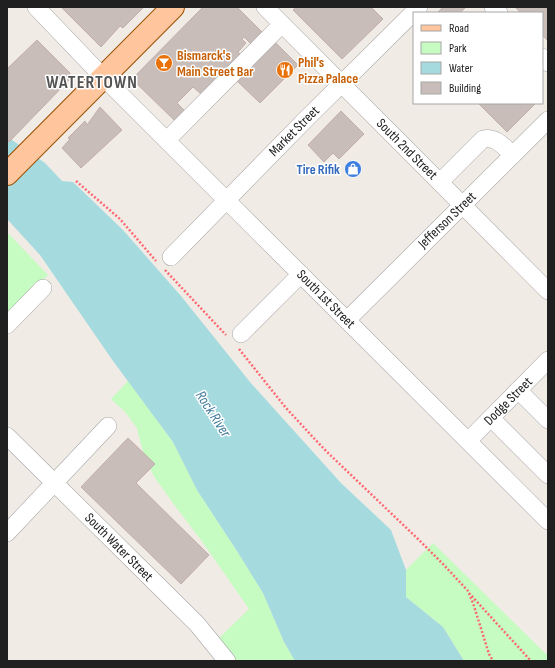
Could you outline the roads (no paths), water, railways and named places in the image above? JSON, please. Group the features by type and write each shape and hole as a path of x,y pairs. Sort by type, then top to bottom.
{"main road":[{"path":"7,174 32,147 173,7"}],"street":[{"name":"South 2nd Street","path":"265,7 548,291"},
{"name":"South 1st Street","path":"43,10 103,77 548,521"},
{"name":"Market Street","path":"170,257 413,14"},
{"path":"167,140 282,24"},
{"name":"Jefferson Street","path":"347,320 548,120"},
{"path":"440,182 483,139 495,138 513,155"},
{"path":"235,339 301,274"},
{"path":"7,325 43,288"},
{"name":"Dodge Street","path":"468,441 548,360"},
{"path":"518,390 547,418"},
{"path":"491,418 548,475"},
{"path":"7,534 108,426"},
{"name":"South Water Street","path":"7,436 197,624 227,661"}],"water":[{"name":"Rock River","path":"7,133 12,140 45,163 62,181 73,182 123,230 181,296 250,382 341,483 391,530 406,570 406,597 443,627 464,661 295,661 284,642 263,593 197,490 173,442 113,361 40,255 7,219"}],"place":[{"name":"Bismarck's Main Street Bar","path":"164,63"},
{"name":"Phil's Pizza Palace","path":"285,70"},
{"name":"Tire Rifik","path":"353,169"}],"district":[{"name":"WATERTOWN","path":"92,82"}]}
